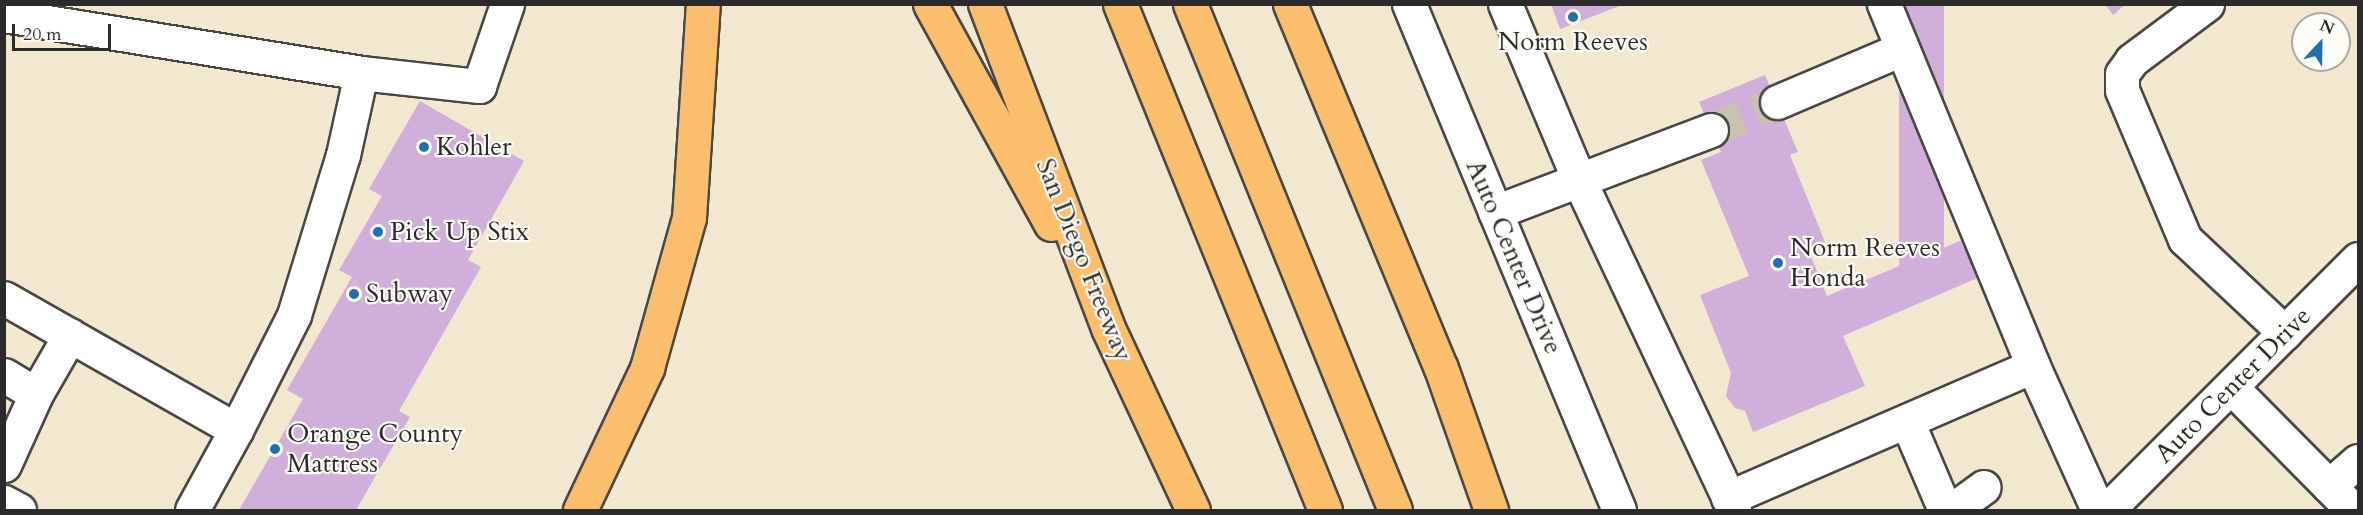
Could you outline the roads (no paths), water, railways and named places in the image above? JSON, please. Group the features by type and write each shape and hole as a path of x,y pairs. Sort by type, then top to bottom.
{"highway":[{"path":"579,510 646,368 689,218 703,4"},
{"path":"930,4 1108,328"},
{"name":"San Diego Freeway","path":"985,4 1108,328 1193,510"},
{"path":"1120,4 1324,510"},
{"path":"1190,4 1395,510"},
{"path":"1290,4 1441,369 1491,510"}],"street":[{"path":"6,17 360,73 479,86 507,4"},
{"name":"Auto Center Drive","path":"1409,4 1619,510"},
{"path":"1505,4 1580,182 1731,504 1907,421 2032,366"},
{"path":"1884,4 2032,366 2098,510"},
{"path":"2207,4 2132,60 2122,74 2122,90 2185,239 2285,333"},
{"path":"1777,102 1902,49"},
{"path":"192,510 236,430 294,315 343,155 360,73"},
{"path":"1495,212 1580,182 1711,130"},
{"name":"Auto Center Drive","path":"2107,510 2358,260"},
{"path":"4,298 236,430"},
{"path":"4,465 36,394 70,336"},
{"path":"4,375 36,394"},
{"path":"2231,387 2353,510"},
{"path":"1907,421 1945,510"},
{"path":"2329,486 2358,461"},
{"path":"1952,510 1984,486"},
{"path":"4,502 19,510"}],"tunnel":[{"path":"1711,130 1777,102"}],"place":[{"name":"Norm Reeves","path":"1573,17"},
{"name":"Kohler","path":"424,147"},
{"name":"Pick Up Stix","path":"378,232"},
{"name":"Norm Reeves Honda","path":"1778,263"},
{"name":"Subway","path":"354,294"},
{"name":"Orange County Mattress","path":"275,449"}]}
